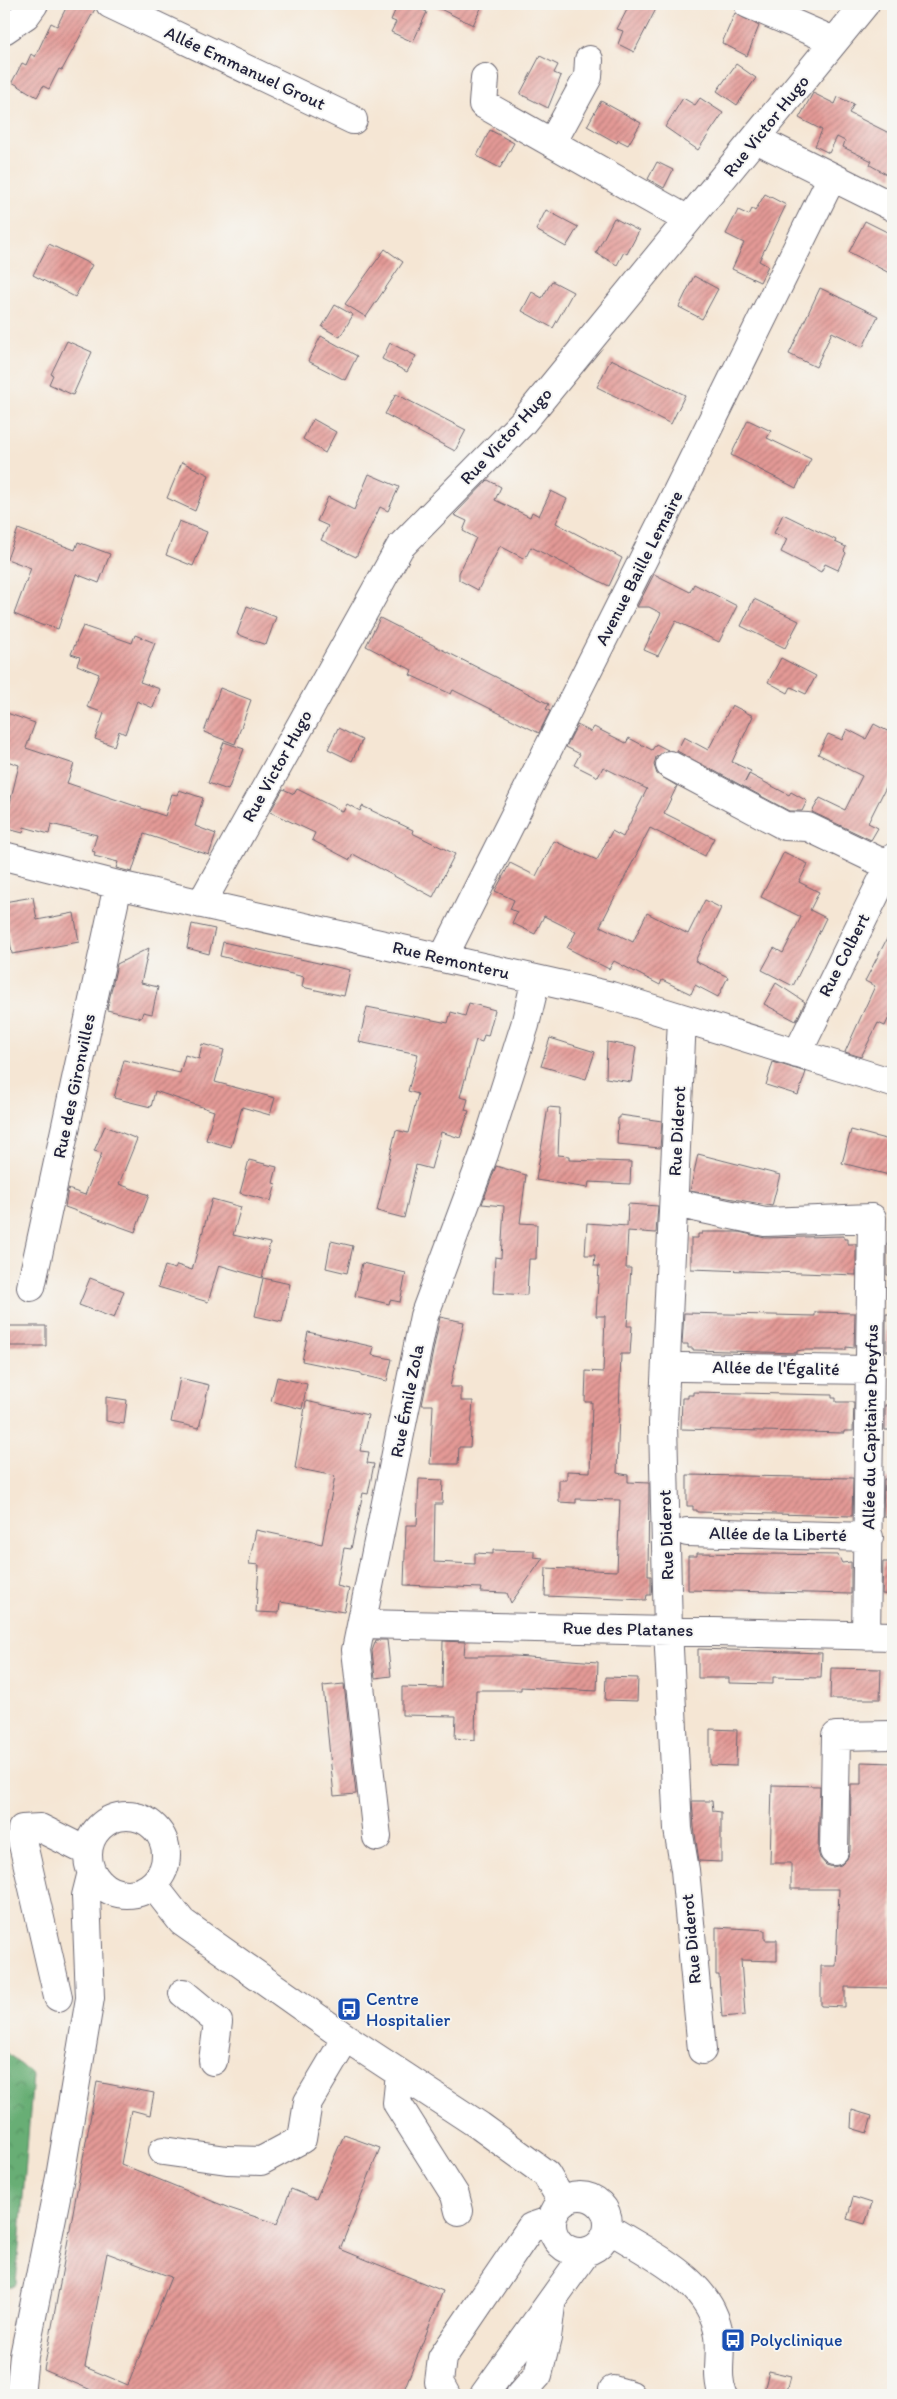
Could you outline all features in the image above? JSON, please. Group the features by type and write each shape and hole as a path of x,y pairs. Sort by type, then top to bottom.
{"street":[{"path":"4,30 26,15 34,4"},
{"name":"Allée Emmanuel Grout","path":"110,4 353,120"},
{"path":"748,4 834,42"},
{"name":"Rue Victor Hugo","path":"200,904 400,546 522,423 866,4"},
{"path":"552,143 588,77 589,60"},
{"path":"485,78 483,104 688,220"},
{"path":"756,139 893,207"},
{"name":"Avenue Baille Lemaire","path":"443,958 672,504 832,177"},
{"path":"670,765 785,826 808,827 891,862"},
{"name":"Rue Remonteru","path":"4,856 200,904 611,996 893,1083"},
{"name":"Rue Colbert","path":"797,1054 891,862"},
{"name":"Rue des Gironvilles","path":"31,1287 118,885"},
{"name":"Rue Émile Zola","path":"377,1837 356,1650 424,1316 484,1154 525,1025 536,979"},
{"name":"Rue Diderot","path":"682,1019 663,1424 668,1629 678,1829 685,1870 702,2050"},
{"name":"Allée du Capitaine Dreyfus","path":"689,1206 765,1222 872,1218 866,1636"},
{"name":"Allée de l'Égalité","path":"682,1366 870,1370"},
{"name":"Allée de la Liberté","path":"687,1532 868,1537"},
{"name":"Rue des Platanes","path":"362,1624 668,1629 893,1636"},
{"path":"834,1851 836,1736 893,1736"},
{"path":"20,2395 24,2356 60,2177 90,1998 86,1896 90,1862 96,1831 104,1823 122,1816 142,1818 159,1832 167,1853 161,1876 153,1885 143,1891 132,1894 108,1889 90,1862 40,1828 22,1829 22,1840 58,1997"},
{"path":"153,1885 182,1922 346,2038 480,2126 546,2174 557,2210 552,2229 561,2245 578,2252 587,2251"},
{"path":"183,1993 218,2022 213,2061"},
{"path":"163,2151 227,2160 262,2161 302,2139 308,2102 346,2038"},
{"path":"400,2074 397,2103 455,2195 459,2211"},
{"path":"446,2395 439,2382 442,2358 531,2227 576,2196 592,2198 605,2210 608,2228 601,2242 587,2251 484,2395"},
{"path":"608,2228 662,2261 697,2287 711,2310 719,2335 719,2384 723,2395"},
{"path":"520,2395 538,2375 547,2338 551,2302"}],"green space":[{"path":"4,2050 33,2075 16,2284 4,2290"}],"building":[{"path":"68,4 83,4 95,9 62,70 59,69 49,89 43,86 37,97 12,82 22,63 26,65 31,54 35,57 51,23 57,26"},
{"path":"398,4 410,4 427,12 413,42 391,32 396,22 391,20"},
{"path":"430,4 483,4 473,25"},
{"path":"630,4 646,4 656,9 634,52 618,44 623,31 617,29"},
{"path":"735,13 759,26 747,56 722,43"},
{"path":"540,56 558,65 554,73 561,76 548,108 520,94"},
{"path":"736,64 756,78 737,105 717,91"},
{"path":"813,93 835,104 838,97 854,104 849,113 893,135 893,178 870,165 872,161 843,147 845,141 837,137 829,153 815,146 822,130 799,118"},
{"path":"683,98 695,105 700,98 723,113 698,150 665,127"},
{"path":"601,101 641,123 628,145 618,140 617,143 587,126"},
{"path":"490,130 514,143 500,168 477,156"},
{"path":"657,162 673,170 664,188 648,179"},
{"path":"765,194 786,205 759,261 768,266 760,282 732,269 744,243 726,234 738,210 749,215 752,209 755,211"},
{"path":"546,210 578,227 566,247 536,230"},
{"path":"614,218 639,231 627,254 624,252 617,265 596,253"},
{"path":"865,221 893,235 893,275 849,252"},
{"path":"49,244 92,265 75,297 33,275"},
{"path":"385,249 403,262 366,317 345,304"},
{"path":"694,276 718,289 702,319 679,307"},
{"path":"552,281 573,292 553,328 522,311 532,292 542,298"},
{"path":"820,288 878,316 863,347 832,332 816,367 789,354"},
{"path":"335,305 353,315 340,337 322,327"},
{"path":"321,336 357,356 345,380 308,361"},
{"path":"67,341 92,352 73,395 49,384 53,375 51,374"},
{"path":"390,343 416,356 407,372 382,359"},
{"path":"611,359 685,395 671,424 597,387"},
{"path":"396,394 466,430 455,451 385,414"},
{"path":"313,419 336,432 325,453 303,439"},
{"path":"748,420 771,431 767,438 811,459 796,488 731,455"},
{"path":"182,462 209,475 195,511 167,498"},
{"path":"369,474 399,487 388,511 380,507 356,557 321,540 328,526 317,521 328,497 354,510"},
{"path":"488,480 501,487 495,500 530,517 532,512 539,516 551,491 567,499 556,523 622,558 609,586 531,547 525,559 500,546 478,590 459,580 459,573 476,538 463,531 467,521 454,515"},
{"path":"783,514 836,540 835,542 846,547 844,551 846,553 838,570 825,564 821,572 781,552 787,539 774,533"},
{"path":"179,521 207,532 193,566 166,555"},
{"path":"18,529 75,550 78,542 110,554 99,583 76,574 58,629 45,624 44,626 14,614 31,568 7,559"},
{"path":"654,574 690,592 694,584 737,606 719,642 676,621 658,656 644,650 661,613 649,607 637,607"},
{"path":"754,599 799,621 785,648 741,626"},
{"path":"247,606 276,617 266,645 237,634"},
{"path":"380,618 549,704 546,709 550,711 539,733 453,690 451,694 410,675 412,670 366,646"},
{"path":"83,626 132,643 135,635 155,643 140,682 160,689 153,708 137,701 125,734 119,731 114,746 95,739 104,713 87,707 99,674 77,665 80,657 71,654"},
{"path":"781,658 816,676 806,694 791,687 788,693 768,682"},
{"path":"220,688 251,700 235,744 204,732"},
{"path":"732,705 753,716 732,762 751,771 749,774 789,795 791,792 807,801 802,811 789,811 677,751 684,737 708,750"},
{"path":"4,712 35,723 26,748 74,764 67,783 165,816 172,794 177,795 179,790 203,798 195,826 216,834 209,855 144,834 132,872 116,868 118,862 94,856 95,852 92,851 97,835 51,824 49,834 24,827 23,833 4,828 19,765 4,760"},
{"path":"874,724 893,734 893,773 868,823 878,828 871,840 812,812 820,798 845,810 862,776 818,754 828,734 842,740 847,729 866,739"},
{"path":"577,725 591,732 594,727 626,743 629,738 652,750 656,744 668,750 656,757 654,765 657,774 677,786 664,813 714,838 705,856 650,828 600,926 633,942 647,913 688,934 705,900 721,908 695,961 728,977 718,997 695,985 691,994 662,980 660,985 614,961 609,969 567,948 576,932 544,916 535,934 512,923 517,912 510,909 514,900 495,891 510,863 536,876 554,841 597,860 612,831 623,837 647,789 603,767 598,777 574,765 580,754 566,747"},
{"path":"338,728 362,740 352,761 328,749"},
{"path":"224,742 244,749 228,790 208,783"},
{"path":"283,789 294,794 297,789 343,812 347,804 360,811 362,806 413,830 412,833 455,854 433,897 353,854 350,860 312,840 315,833 270,812"},
{"path":"784,852 808,864 799,882 819,892 810,910 826,918 793,986 762,970 774,948 783,953 801,917 761,897"},
{"path":"33,897 37,920 74,913 79,942 12,954 4,902"},
{"path":"192,924 215,929 209,954 187,948"},
{"path":"893,927 893,1008 885,1026 878,1023 861,1057 845,1052 875,986 865,981"},
{"path":"223,942 350,970 344,996 302,987 304,977 220,956"},
{"path":"149,948 141,983 158,987 152,1014 143,1012 141,1018 107,1010 117,964"},
{"path":"776,983 805,1002 796,1021 764,1004"},
{"path":"469,1003 495,1010 488,1036 484,1035 482,1042 476,1040 460,1097 468,1099 465,1110 469,1111 460,1138 441,1132 431,1169 416,1165 404,1218 377,1211 396,1130 408,1133 418,1094 408,1091 418,1054 359,1042 367,1007 448,1023 451,1012 465,1016"},
{"path":"550,1038 595,1052 586,1079 541,1066"},
{"path":"607,1042 636,1047 631,1082 606,1078"},
{"path":"202,1044 224,1050 215,1082 275,1098 270,1115 242,1107 231,1147 206,1140 214,1111 155,1091 151,1107 114,1098 124,1060 180,1073 185,1055 199,1059"},
{"path":"773,1062 806,1072 798,1095 766,1085"},
{"path":"548,1107 560,1108 558,1155 569,1156 569,1160 631,1162 630,1184 589,1182 588,1188 536,1180"},
{"path":"620,1115 662,1121 660,1148 617,1144 618,1118 620,1118"},
{"path":"105,1126 137,1139 119,1184 149,1195 135,1232 65,1207 68,1189 85,1195 102,1153 94,1151"},
{"path":"851,1130 893,1141 893,1176 842,1163"},
{"path":"698,1154 780,1175 772,1206 690,1191"},
{"path":"249,1160 277,1167 273,1183 276,1184 271,1201 240,1193"},
{"path":"496,1166 526,1175 520,1223 537,1224 536,1259 529,1259 527,1295 493,1293 495,1257 501,1258 504,1206 482,1204"},
{"path":"212,1199 241,1207 233,1235 270,1243 262,1278 219,1265 208,1302 158,1287 165,1266 175,1269 177,1265 192,1270"},
{"path":"628,1204 658,1206 656,1233 628,1231 626,1268 631,1268 627,1326 632,1326 630,1354 621,1354 617,1473 628,1475 628,1482 649,1483 648,1576 651,1576 651,1595 647,1595 646,1600 545,1596 546,1568 617,1571 620,1500 576,1499 576,1503 559,1502 559,1480 567,1480 567,1471 590,1472 592,1402 585,1402 586,1371 603,1372 605,1316 596,1316 599,1266 594,1266 595,1255 585,1255 587,1223 627,1226"},
{"path":"702,1232 739,1232 765,1238 844,1236 844,1239 848,1239 848,1244 856,1244 856,1275 691,1269 691,1238 698,1238 698,1234 702,1234"},
{"path":"331,1241 353,1246 347,1273 326,1268"},
{"path":"887,1243 893,1243 893,1275 887,1275"},
{"path":"362,1263 406,1273 400,1302 390,1300 389,1304 355,1296"},
{"path":"90,1278 124,1291 114,1318 79,1305"},
{"path":"263,1278 290,1284 282,1322 255,1316"},
{"path":"815,1312 855,1313 854,1348 846,1347 846,1350 802,1350 797,1351 797,1353 693,1350 693,1348 688,1348 688,1344 682,1344 684,1313 815,1316"},
{"path":"886,1314 893,1314 893,1351 886,1351"},
{"path":"440,1317 464,1322 450,1387 461,1387 461,1401 473,1401 470,1447 459,1447 458,1464 430,1464 433,1405 422,1405"},
{"path":"5,1326 46,1326 46,1346 6,1346"},
{"path":"308,1332 374,1347 372,1355 392,1359 387,1381 361,1375 361,1373 302,1361"},
{"path":"277,1377 307,1384 302,1409 271,1401"},
{"path":"180,1378 209,1385 199,1428 171,1422"},
{"path":"693,1392 832,1395 832,1398 836,1398 836,1402 854,1402 853,1431 844,1431 844,1433 681,1429 682,1398 688,1398 688,1395 693,1395"},
{"path":"106,1397 127,1400 124,1424 106,1421"},
{"path":"306,1401 368,1415 360,1451 369,1452 367,1463 374,1464 368,1494 363,1493 351,1549 344,1548 337,1586 349,1589 344,1612 280,1602 279,1613 256,1612 259,1565 249,1564 256,1530 322,1544 335,1476 295,1468"},
{"path":"885,1405 893,1405 893,1430 885,1430"},
{"path":"687,1475 853,1478 852,1516 697,1512 697,1510 693,1510 693,1506 687,1506"},
{"path":"419,1479 443,1480 442,1504 435,1504 434,1562 475,1564 475,1553 493,1554 493,1550 534,1551 534,1557 543,1558 511,1603 507,1593 480,1592 481,1588 404,1585 406,1525 417,1525"},
{"path":"884,1479 893,1479 893,1517 883,1517"},
{"path":"697,1553 838,1555 842,1563 851,1562 851,1594 688,1590 688,1556 697,1556"},
{"path":"883,1562 893,1562 893,1595 882,1594"},
{"path":"376,1640 387,1640 391,1676 375,1678 372,1651"},
{"path":"443,1641 465,1642 464,1656 515,1656 598,1662 597,1691 521,1687 521,1690 476,1690 475,1740 455,1738 456,1716 402,1715 402,1687 442,1688"},
{"path":"698,1649 822,1653 821,1678 773,1677 773,1684 729,1683 729,1678 698,1678"},
{"path":"831,1668 881,1669 880,1699 830,1699"},
{"path":"606,1677 638,1678 637,1701 605,1700"},
{"path":"344,1684 356,1794 334,1796 323,1686"},
{"path":"710,1729 737,1730 736,1766 710,1765"},
{"path":"861,1762 893,1763 892,1988 845,1987 845,2007 821,2006 821,1966 836,1966 839,1889 791,1889 791,1863 770,1863 772,1785 820,1786 818,1851 820,1858 826,1865 833,1867 841,1865 847,1859 850,1851 851,1784 861,1784"},
{"path":"692,1801 712,1801 713,1811 721,1812 721,1862 699,1861"},
{"path":"716,1927 765,1930 765,1940 777,1940 777,1961 741,1960 745,2015 722,2017 719,1975 716,1975"},
{"path":"97,2082 154,2093 150,2115 131,2110 121,2164 229,2208 277,2224 291,2189 316,2199 344,2135 380,2148 340,2249 443,2291 402,2395 103,2395 44,2370","holes":["107,2253 171,2277 128,2385 85,2367"]},
{"path":"852,2110 872,2116 867,2133 851,2128"},
{"path":"853,2197 872,2203 865,2224 847,2219"},
{"path":"769,2371 791,2376 786,2395 763,2395"}],"place":[{"name":"Centre Hospitalier","path":"349,2009"},
{"name":"Polyclinique","path":"733,2340"}]}
